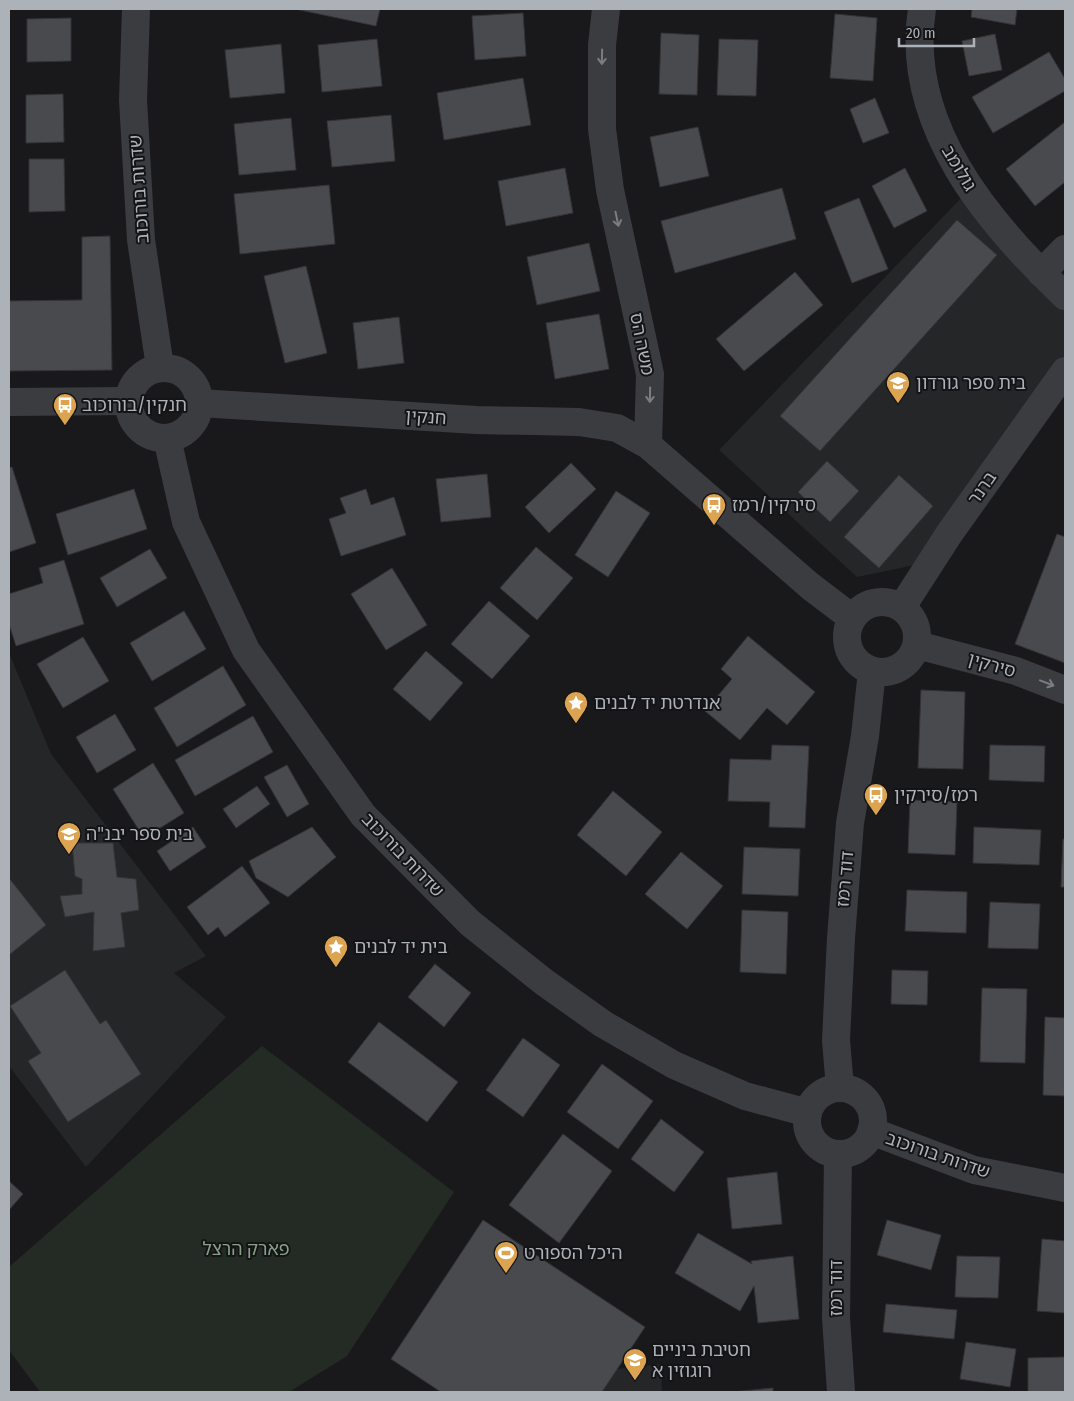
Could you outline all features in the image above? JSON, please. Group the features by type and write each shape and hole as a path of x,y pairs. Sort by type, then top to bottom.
{"street":[{"name":"שדרות בורוכוב","path":"136,9 133,100 141,240 160,367"},
{"name":"משה הס","path":"606,9 602,45 602,130 610,190 650,374 648,445"},
{"name":"גולומב","path":"922,9 919,29 924,79 936,130 964,180 1003,231 1065,296"},
{"path":"1041,273 1065,249"},
{"path":"160,367 172,368 183,372 192,381 200,403 194,423 186,430 167,438 155,437 144,432 135,424 129,413 128,401 131,389 138,378 148,371 160,367"},
{"name":"ברנר","path":"902,607 949,534 1065,371"},
{"path":"9,402 128,401"},
{"name":"חנקין","path":"200,403 476,420 579,422 617,428 648,445"},
{"name":"שדרות בורוכוב","path":"167,438 186,522 246,650 329,770 370,822 470,923 544,982 604,1024 674,1065 745,1096 808,1112"},
{"path":"648,445 810,586 852,618"},
{"path":"875,602 892,603 902,607 912,617 917,630 917,645 912,655 905,664 884,672 872,671 864,667 851,654 847,636 852,618 859,610 875,602"},
{"name":"סירקין","path":"917,645 1016,671 1065,690"},
{"name":"דוד רמז","path":"840,1088 836,1040 841,938 850,823 865,736 872,671"},
{"path":"840,1088 855,1092 867,1102 872,1116 871,1131 858,1148 838,1154 820,1147 813,1140 807,1122 808,1112 816,1097 831,1089 840,1088"},
{"name":"שדרות בורוכוב","path":"871,1131 974,1170 1065,1188"},
{"name":"דוד רמז","path":"838,1154 836,1318 841,1392"}],"shaded area":[{"name":"בית ספר גורדון","path":"965,194 1065,295 1065,357 920,564 857,577 719,450"},
{"name":"בית ספר יבנ\"ה","path":"9,653 51,754 206,956 174,973 226,1017 86,1167 9,1066"},
{"name":"חטיבת ביניים רוגוזין א","path":"661,1364 662,1392 601,1392 617,1369"}],"green space":[{"name":"פארק הרצל","path":"262,1046 454,1192 347,1356 289,1392 40,1392 9,1350 9,1267"}],"building":[{"path":"295,9 380,9 376,26"},
{"path":"972,9 1017,9 1015,25 971,17"},
{"path":"523,13 526,56 475,60 472,16"},
{"path":"835,14 877,18 873,81 830,78"},
{"path":"71,18 71,61 27,62 27,19"},
{"path":"661,33 699,35 697,95 659,94"},
{"path":"995,34 1002,70 969,76 962,41"},
{"path":"377,39 382,86 322,92 318,45"},
{"path":"719,39 758,40 756,96 717,95"},
{"path":"281,44 285,93 230,98 225,50"},
{"path":"1049,52 1065,79 1065,91 993,133 972,97"},
{"path":"523,78 531,125 444,140 437,93"},
{"path":"63,94 64,142 26,143 26,95"},
{"path":"875,98 889,133 863,143 850,109"},
{"path":"391,115 395,161 332,167 327,121"},
{"path":"291,118 296,170 239,175 234,124"},
{"path":"1065,122 1065,182 1035,206 1006,169"},
{"path":"698,127 709,176 660,187 650,137"},
{"path":"29,159 64,159 65,211 29,212"},
{"path":"565,168 573,213 506,226 498,181"},
{"path":"905,168 927,211 894,228 872,186"},
{"path":"329,185 335,244 240,254 234,194"},
{"path":"782,188 796,239 675,273 661,221"},
{"path":"859,198 888,269 852,283 824,212"},
{"path":"957,220 997,255 820,451 780,416"},
{"path":"110,236 112,370 9,371 9,301 82,300 82,237"},
{"path":"589,243 600,291 537,305 527,257"},
{"path":"306,266 327,353 285,363 264,276"},
{"path":"795,272 823,305 744,371 716,339"},
{"path":"599,314 609,369 555,379 546,323"},
{"path":"399,317 404,363 358,369 353,323"},
{"path":"827,461 859,491 830,522 798,492"},
{"path":"571,463 596,489 549,533 525,507"},
{"path":"12,467 36,543 9,552 9,468"},
{"path":"487,474 491,517 441,522 436,479"},
{"path":"899,475 933,506 879,568 844,537"},
{"path":"134,489 147,529 68,555 56,514"},
{"path":"366,489 371,505 394,497 406,535 341,556 329,519 346,513 340,498"},
{"path":"616,491 650,513 608,577 575,555"},
{"path":"1057,534 1065,537 1065,663 1015,644"},
{"path":"536,547 573,578 537,620 500,588"},
{"path":"150,549 167,578 117,607 100,578"},
{"path":"64,560 84,624 16,646 9,624 9,594 43,583 39,568"},
{"path":"392,568 427,625 386,650 351,594"},
{"path":"489,601 530,636 492,679 451,644"},
{"path":"184,611 206,649 152,681 130,643"},
{"path":"748,636 815,692 787,725 767,708 740,740 705,711 732,679 721,669"},
{"path":"83,637 109,681 63,708 37,664"},
{"path":"426,651 463,683 430,721 393,689"},
{"path":"223,666 246,705 177,747 154,708"},
{"path":"921,690 965,692 963,769 918,768"},
{"path":"115,714 136,750 97,773 76,737"},
{"path":"253,716 273,752 195,796 175,760"},
{"path":"772,745 809,746 805,828 769,827 770,802 728,801 730,759 771,760"},
{"path":"990,745 1045,746 1044,782 989,780"},
{"path":"153,763 184,813 144,838 113,789"},
{"path":"287,765 309,804 287,817 264,777"},
{"path":"257,786 270,804 236,828 223,809"},
{"path":"613,791 662,832 626,876 577,835"},
{"path":"910,800 957,802 955,855 908,853"},
{"path":"193,827 206,847 170,871 157,851"},
{"path":"312,827 336,857 288,897 256,878 249,861"},
{"path":"974,827 1041,830 1039,865 973,863"},
{"path":"1063,839 1065,839 1065,887 1061,887"},
{"path":"72,843 113,843 117,877 136,879 139,910 121,913 125,947 93,951 94,912 65,917 60,896 82,894 82,879 75,876"},
{"path":"744,847 800,849 798,896 742,894"},
{"path":"681,852 723,886 687,929 645,894"},
{"path":"242,866 270,903 225,937 218,927 208,935 187,907"},
{"path":"9,878 46,925 9,955"},
{"path":"907,890 967,892 966,933 905,931"},
{"path":"990,902 1040,904 1038,949 988,948"},
{"path":"742,910 788,912 786,974 740,972"},
{"path":"435,964 471,993 444,1027 408,997"},
{"path":"65,970 100,1024 106,1020 141,1074 68,1122 28,1061 41,1053 10,1006"},
{"path":"892,970 928,971 927,1005 891,1004"},
{"path":"982,988 1027,989 1025,1063 980,1062"},
{"path":"1045,1017 1065,1018 1065,1096 1043,1095"},
{"path":"379,1022 458,1082 427,1122 348,1062"},
{"path":"523,1038 560,1065 523,1117 486,1090"},
{"path":"602,1064 653,1101 618,1149 567,1112"},
{"path":"661,1119 704,1152 674,1192 631,1159"},
{"path":"563,1134 612,1171 559,1243 509,1205"},
{"path":"777,1172 782,1224 732,1229 727,1178"},
{"path":"9,1181 23,1194 9,1210"},
{"name":"היכל הספורט","path":"483,1220 645,1327 602,1392 441,1392 391,1359"},
{"path":"887,1220 941,1235 931,1270 877,1255"},
{"path":"698,1233 752,1264 751,1261 793,1256 799,1319 758,1323 754,1286 740,1311 675,1273"},
{"path":"1042,1239 1065,1241 1065,1313 1037,1311"},
{"path":"957,1256 1000,1257 998,1298 955,1297"},
{"path":"886,1304 957,1310 954,1339 883,1332"},
{"path":"966,1342 1016,1349 1010,1387 960,1379"},
{"path":"1065,1357 1065,1392 1028,1392 1028,1358"},
{"path":"773,1388 773,1392 732,1392"}],"place":[{"name":"בית ספר גורדון","path":"898,404"},
{"name":"חנקין/בורוכוב","path":"65,426"},
{"name":"סירקין/רמז","path":"714,526"},
{"name":"אנדרטת יד לבנים","path":"576,724"},
{"name":"רמז/סירקין","path":"876,816"},
{"name":"בית ספר יבנ\"ה","path":"69,855"},
{"name":"בית יד לבנים","path":"336,968"},
{"name":"היכל הספורט","path":"506,1274"},
{"name":"חטיבת ביניים רוגוזין א","path":"635,1381"}]}
